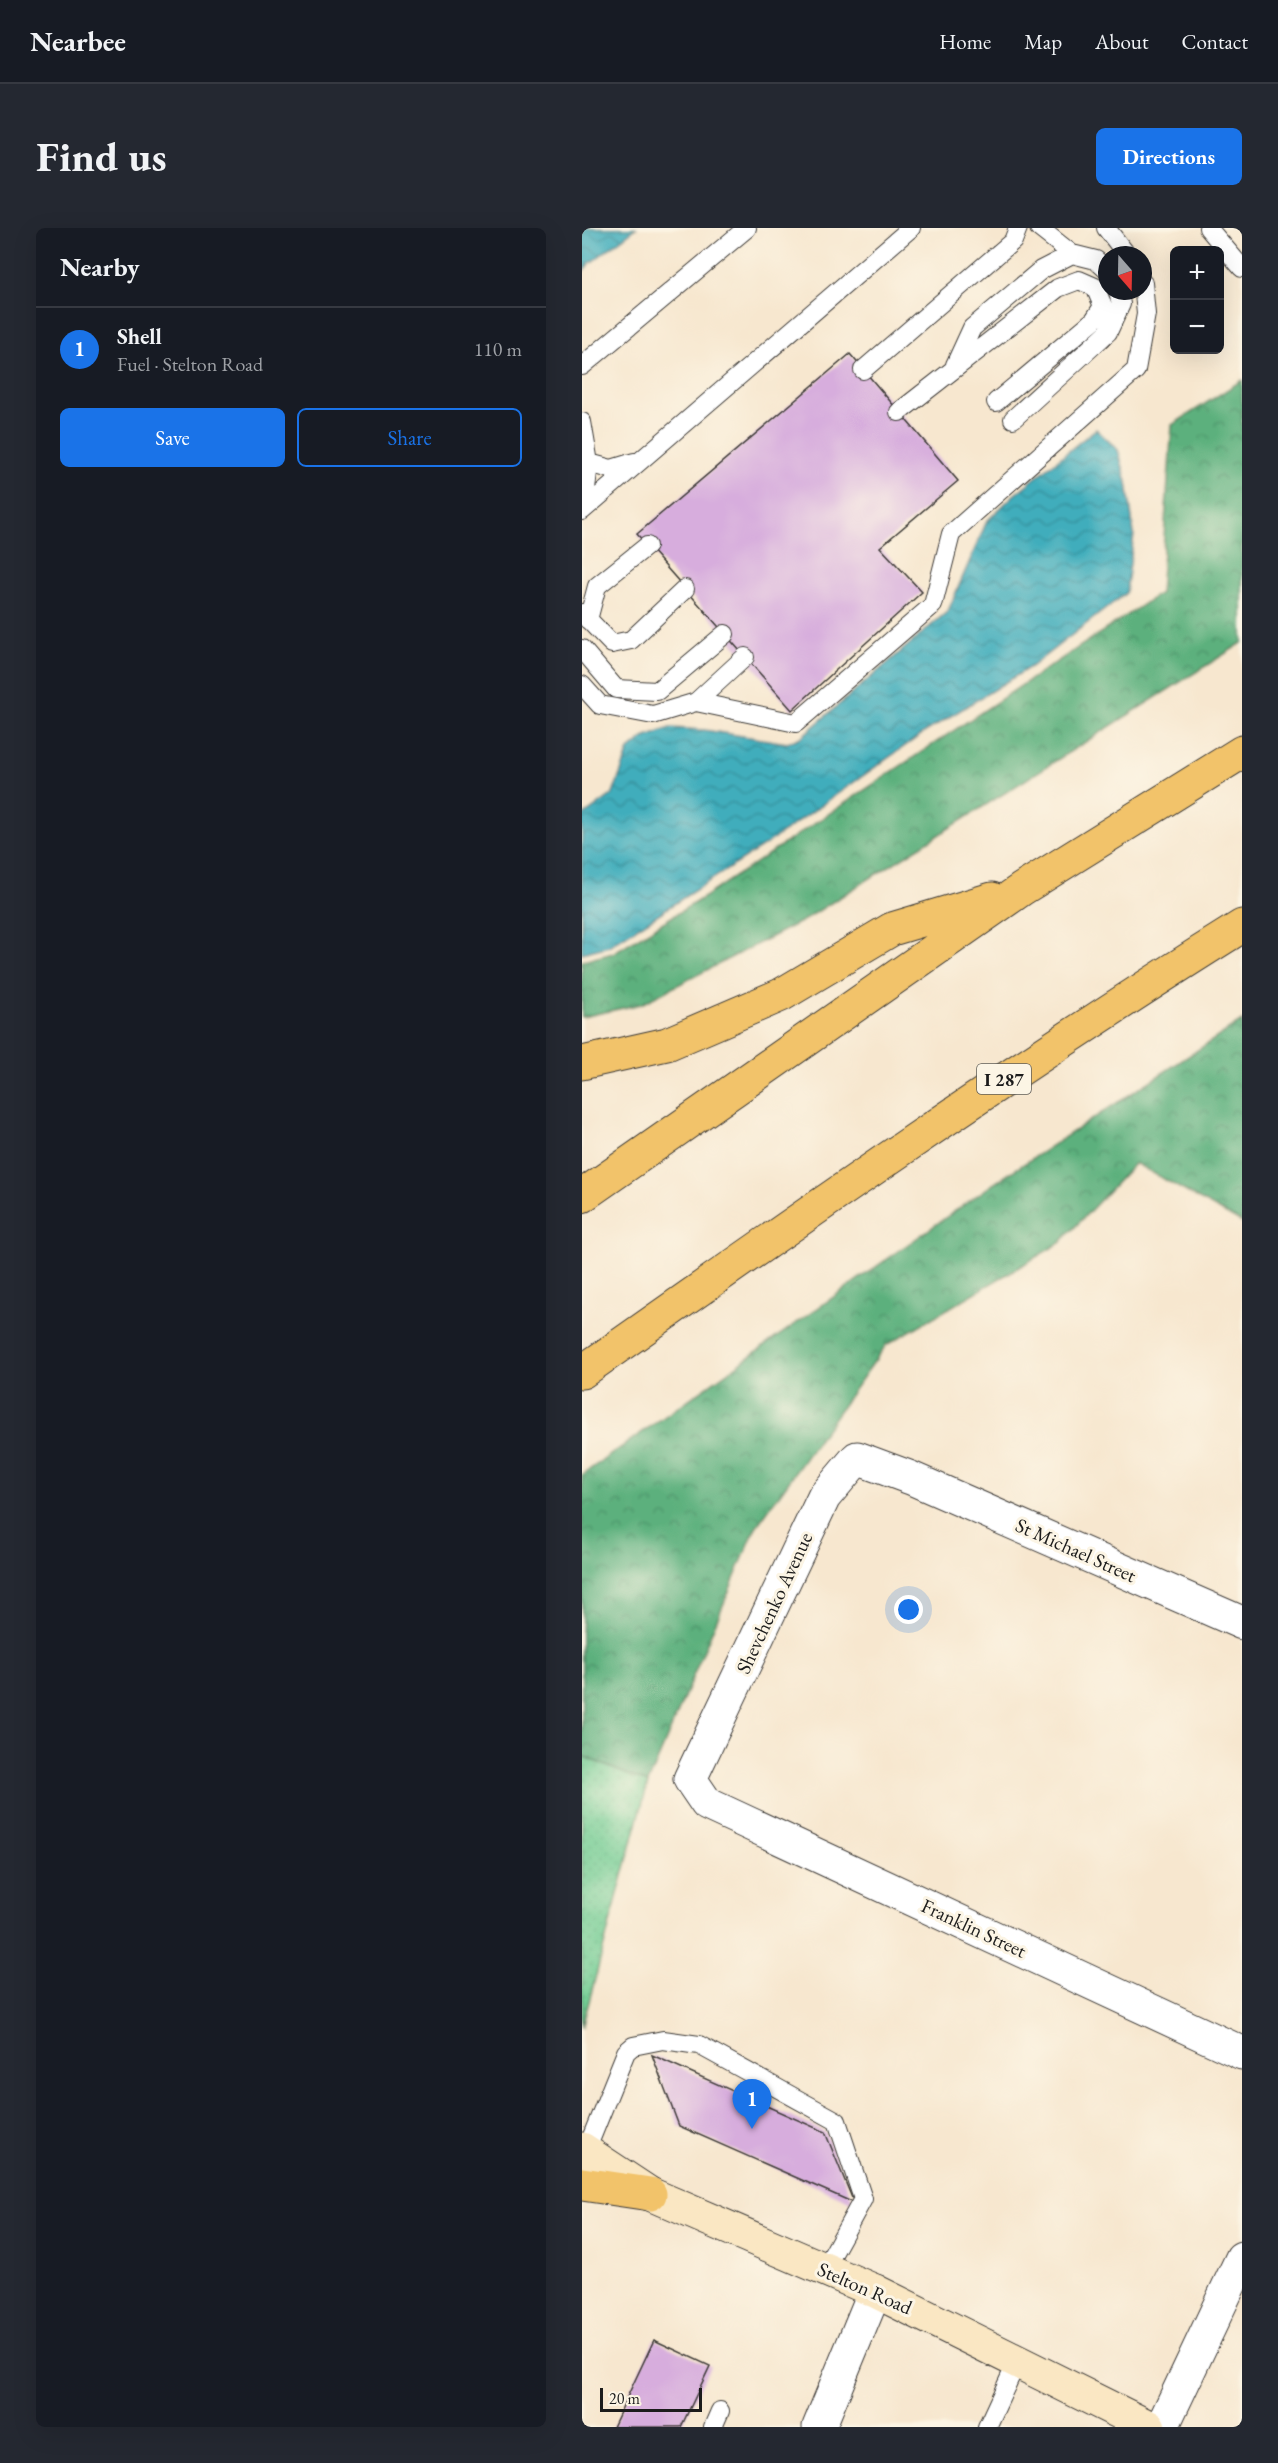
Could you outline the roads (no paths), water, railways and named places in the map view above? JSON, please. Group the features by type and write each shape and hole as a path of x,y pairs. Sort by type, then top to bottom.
{"highway":[{"path":"582,1196 1022,890 1242,752"},
{"path":"582,1063 667,1044 781,995 892,929 1022,890"},
{"name":"I 287","path":"582,1372 960,1109 1144,987 1242,926"},
{"path":"582,2184 650,2194"}],"main road":[{"name":"Stelton Road","path":"584,2150 650,2194 875,2291 1149,2427"}],"street":[{"name":"Shevchenko Avenue","path":"707,1804 690,1779 824,1497 857,1458 910,1478"},
{"name":"St Michael Street","path":"910,1478 1242,1623"},
{"name":"Franklin Street","path":"707,1804 1242,2053"},
{"path":"1162,2427 1242,2258"},
{"path":"819,2427 875,2291"}],"lane":[{"path":"582,366 747,228"},
{"path":"582,511 911,228"},
{"path":"863,370 1013,241 1018,228"},
{"path":"1039,228 1072,254 1098,262"},
{"path":"1106,228 1120,246"},
{"path":"1208,228 1242,268"},
{"path":"953,368 972,328 1041,270 1072,254"},
{"path":"899,411 1058,288 1079,280 1095,287 1103,306 1094,320 996,402"},
{"path":"1013,419 1108,332 1121,304 1120,300"},
{"path":"696,702 796,723 933,605 951,534 1136,370 1146,315 1145,300"},
{"path":"582,422 589,463 586,489 582,492"},
{"path":"589,463 611,469 642,460"},
{"path":"647,546 589,581 585,616 612,644 631,640 686,589"},
{"path":"582,649 616,689 657,691 725,634"},
{"path":"582,685 600,705 652,715 696,702 745,657"},
{"path":"584,2150 626,2052 633,2046 663,2040 699,2044 837,2121 863,2199 824,2270"},
{"path":"987,2427 1017,2362"}],"water":[{"path":"582,228 636,228 582,272"},
{"path":"1096,429 1118,450 1127,482 1134,534 1126,593 1032,666 925,732 765,845 609,946 582,953 582,817 613,794 629,750 644,738 670,728 704,730 787,743 801,737 948,611 987,521 1014,495"}],"place":[{"name":"Shell","path":"752,2129"}]}
